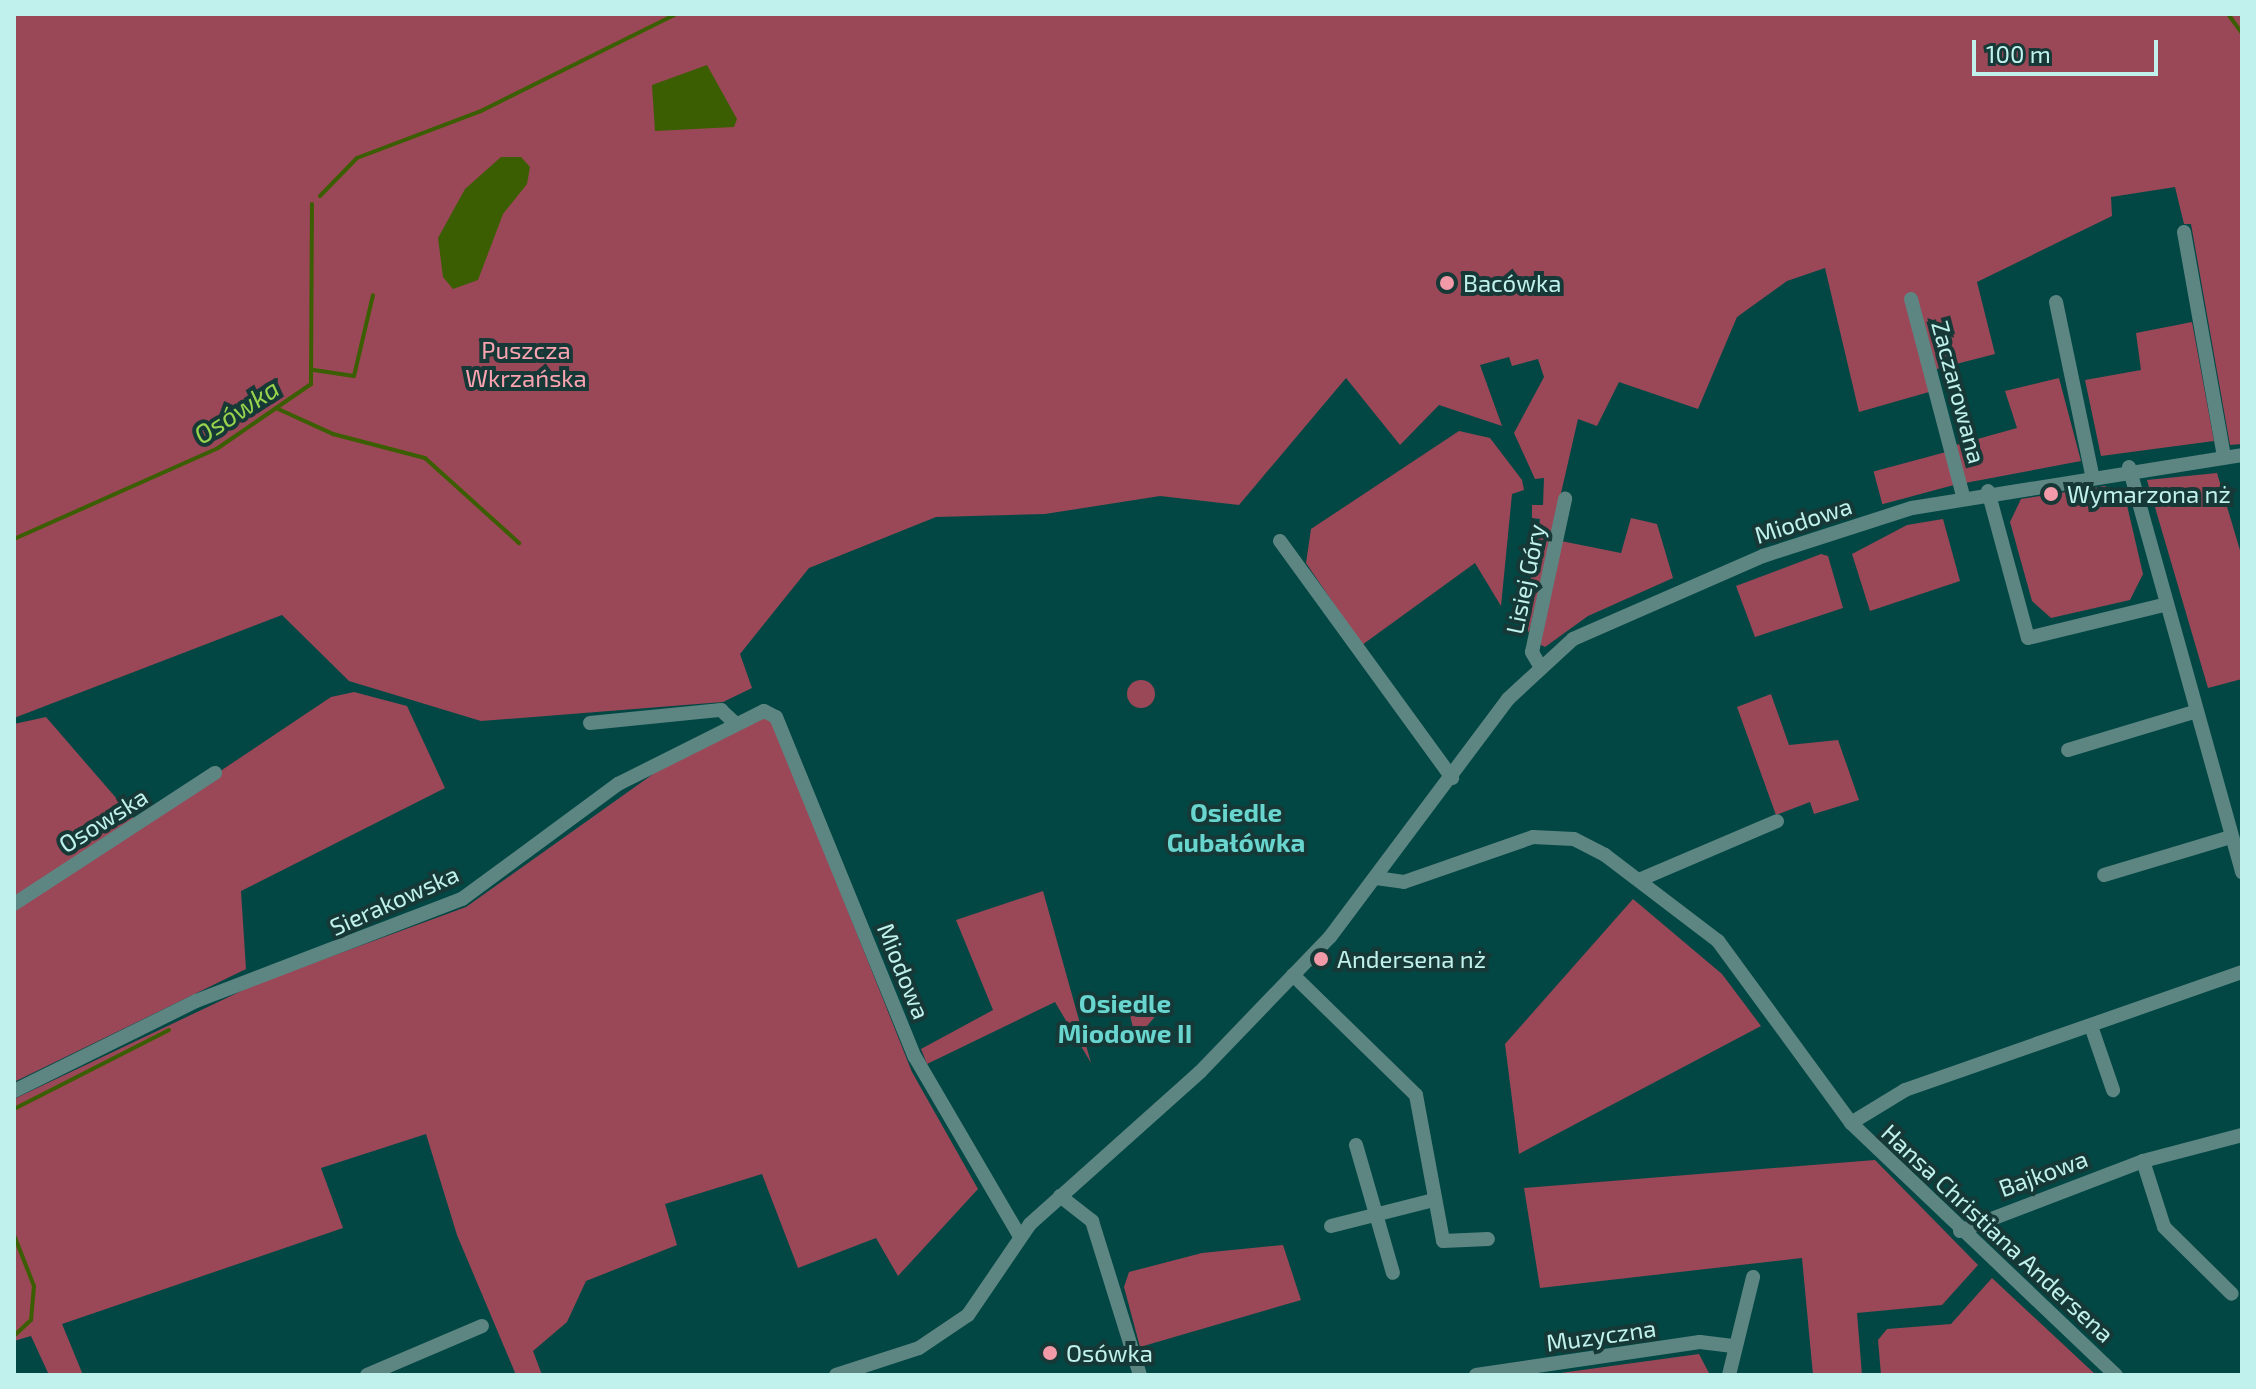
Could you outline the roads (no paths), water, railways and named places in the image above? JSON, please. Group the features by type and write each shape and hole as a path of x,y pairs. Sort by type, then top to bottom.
{"street":[{"path":"2184,232 2224,456"},
{"name":"Zaczarowana","path":"1911,299 1963,496"},
{"path":"2056,302 2092,474"},
{"path":"1916,319 1932,315"},
{"name":"Miodowa","path":"836,1375 950,1330 974,1308 1020,1237 1060,1196 1200,1072 1376,878 1540,666 1595,626 1742,564 1963,496 2129,467 2242,455"},
{"path":"2129,467 2163,605 2242,873"},
{"path":"1988,491 2028,638 2163,605"},
{"name":"Lisiej Góry","path":"1540,666 1532,652 1565,499"},
{"path":"1280,541 1452,778"},
{"path":"590,723 721,710 734,722"},
{"path":"2068,750 2194,712"},
{"name":"Miodowa","path":"769,713 915,1057 1020,1237"},
{"name":"Sierakowska","path":"14,1091 196,1001 462,899 618,784 734,722 769,713"},
{"name":"Osowska","path":"14,904 215,773"},
{"path":"1639,880 1777,821"},
{"name":"Hansa Christiana Andersena","path":"1376,878 1404,882 1543,836 1583,842 1639,880 1732,956 1851,1123 1960,1231 2116,1375"},
{"path":"2104,875 2231,837"},
{"path":"1296,966 1416,1095 1443,1241 1488,1239"},
{"name":"Hansa Christiana Andersena","path":"1851,1123 1895,1094 2242,972"},
{"path":"2091,1026 2113,1090"},
{"name":"Bajkowa","path":"1960,1231 2143,1161 2242,1135"},
{"path":"1356,1145 1393,1273"},
{"path":"2143,1161 2164,1227 2232,1294"},
{"path":"1060,1196 1092,1221 1140,1375"},
{"path":"1331,1226 1434,1200"},
{"path":"1729,1375 1733,1346 1753,1277"},
{"path":"367,1375 482,1326"},
{"name":"Muzyczna","path":"1476,1375 1700,1342 1733,1346"}],"waterway":[{"name":"Osówka","path":"320,196 357,158 481,111 676,14"},
{"name":"Osówka","path":"2228,14 2242,33"},
{"name":"Osówka","path":"2242,61 2242,67"},
{"name":"Osówka","path":"14,539 218,448 311,384 312,204"},
{"path":"314,370 354,376 373,295"},
{"path":"276,408 333,434 425,458 519,543"},
{"path":"14,1109 169,1030"},
{"path":"14,1235 34,1286 31,1320 14,1336"}],"place":[{"name":"Bacówka","path":"1447,283"},
{"name":"Wymarzona nż","path":"2051,494"},
{"name":"Andersena nż","path":"1321,959"},
{"name":"Osówka","path":"1050,1353"}],"district":[{"name":"Osiedle Gubałówka","path":"1236,827"},
{"name":"Osiedle Miodowe II","path":"1125,1018"}],"park label":[{"name":"Puszcza Wkrzańska","path":"526,364"}]}
